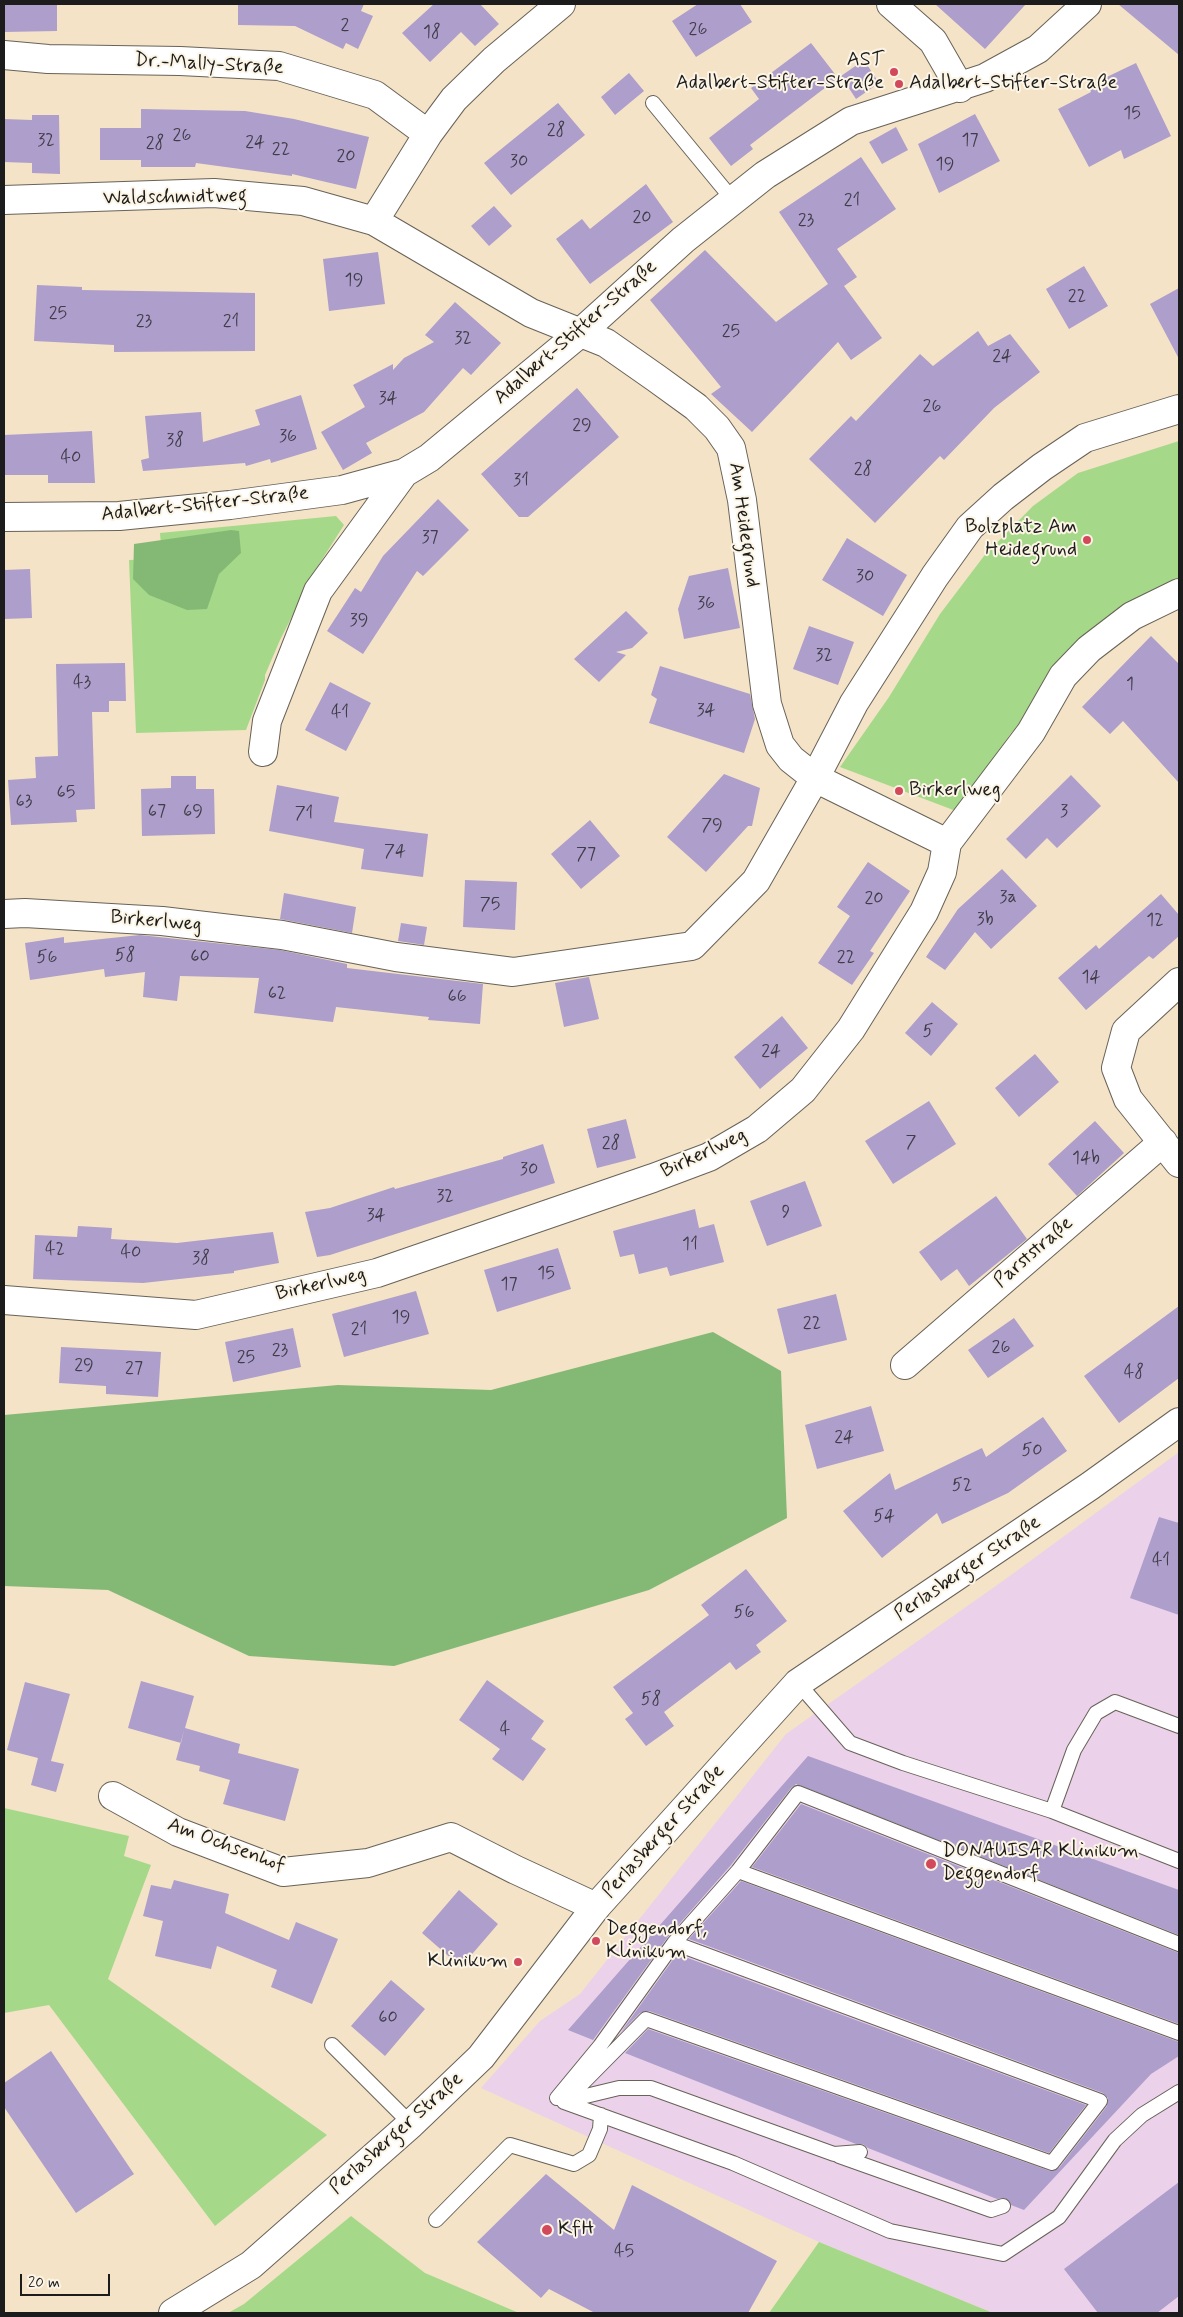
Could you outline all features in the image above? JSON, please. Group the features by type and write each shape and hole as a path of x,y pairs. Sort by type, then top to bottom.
{"street":[{"path":"374,221 428,134 454,100 494,60 561,4"},
{"path":"891,4 933,41 960,88"},
{"name":"Adalbert-Stifter-Straße","path":"4,518 119,516 230,505 342,490 404,473 429,458 579,334 683,240 765,175 851,121 960,88 985,78 1038,49 1086,4"},
{"name":"Dr.-Mally-Straße","path":"4,55 48,59 180,61 279,66 375,95 428,134"},
{"name":"Waldschmidtweg","path":"4,200 214,194 303,201 374,221 532,313 579,334"},
{"name":"Am Heidegrund","path":"579,334 606,343 696,407 717,428 731,448 742,500 768,704 780,745 791,760 815,778 947,843"},
{"path":"815,778 854,702 970,527 1010,491 1086,438 1179,409"},
{"name":"Adalbert-Stifter-Straße","path":"263,752 267,721 318,591 404,473"},
{"name":"Birkerlweg","path":"4,1300 196,1314 377,1273 708,1157 757,1129 804,1090 851,1029 924,912 942,872 947,843 1031,732 1063,676 1088,649 1132,616 1179,593"},
{"name":"Birkerlweg","path":"4,914 25,913 162,920 282,935 396,957 513,972 692,946 756,881 815,778"},
{"path":"1179,982 1126,1031 1116,1068 1128,1099 1179,1163"},
{"name":"Parststraße","path":"905,1365 1163,1142"},
{"name":"Perlasberger Straße","path":"174,2313 251,2265 411,2124 481,2057 596,1908 798,1683 1090,1486 1179,1422"},
{"name":"Am Ochsenhof","path":"113,1796 178,1832 283,1872 368,1863 452,1837 596,1908"}],"lane":[{"path":"653,103 732,200"},
{"path":"798,1683 850,1743 902,1763 1052,1811 1179,1861"},
{"path":"1052,1811 1074,1750 1096,1712 1115,1702 1179,1726"},
{"path":"560,2100 674,1943 738,1871 798,1793 1179,1944"},
{"path":"738,1871 1179,2032"},
{"path":"560,2100 646,2019 1052,2163 1100,2101 674,1943"},
{"path":"332,2045 411,2124"},
{"path":"560,2100 619,2088 651,2088 991,2210 1004,2206"},
{"path":"560,2100 733,2164 890,2231 1003,2254 1059,2217 1114,2140 1142,2115 1179,2092"},
{"path":"436,2220 510,2145 574,2164 589,2155 600,2129 601,2115"},
{"path":"834,2154 860,2152"}],"shaded area":[{"name":"DONAUISAR Klinikum Deggendorf","path":"1179,1452 1179,2313 993,2313 819,2242 481,2088 540,2021 580,1994 786,1734 1007,1578"}],"green space":[{"path":"1179,441 1179,586 1102,647 1011,733 956,811 840,767 889,697 940,614 984,556 1033,506 1078,473"},
{"path":"336,516 344,525 316,569 280,640 265,675 265,680 246,730 136,733 129,560 162,559 160,533"},
{"path":"231,530 239,531 241,553 219,574 207,609 187,610 149,595 133,579 134,544"},
{"path":"713,1332 781,1371 787,1518 649,1590 394,1666 249,1656 108,1590 4,1586 4,1415 338,1385 491,1390"},
{"path":"4,1808 129,1836 124,1856 151,1865 108,1979 327,2135 215,2226 49,2005 4,2013"},
{"path":"351,2216 425,2273 519,2313 228,2313 244,2304"},
{"path":"819,2242 993,2313 769,2313"}],"building":[{"path":"4,4 57,4 57,31 4,32"},
{"path":"238,4 364,4 361,11 373,16 358,49 346,43 343,49 295,26 238,25"},
{"path":"434,4 480,4 499,24 475,46 461,32 430,62 402,33"},
{"path":"698,4 740,4 752,22 696,57 672,21"},
{"path":"935,4 1026,4 985,49"},
{"path":"1118,4 1179,4 1179,55"},
{"path":"811,43 838,78 750,145 753,149 731,166 709,138 759,99 751,88"},
{"path":"864,60 879,83 856,99 841,76"},
{"path":"1136,63 1171,136 1124,159 1121,150 1089,167 1058,109 1091,92 1088,86"},
{"path":"629,73 644,91 615,115 601,97"},
{"path":"558,103 585,135 511,195 484,163"},
{"path":"141,109 245,111 294,119 369,137 356,189 292,174 292,176 196,163 195,167 141,167 141,160 100,160 100,128 141,128"},
{"path":"975,114 1000,161 939,193 918,144"},
{"path":"32,115 59,115 60,174 32,173 32,163 4,162 4,119 32,120"},
{"path":"896,127 908,150 882,164 869,142"},
{"path":"861,157 896,209 837,249 857,277 844,286 882,338 851,360 838,342 752,432 711,394 721,387 650,300 705,250 776,322 828,284 779,212"},
{"path":"646,184 673,222 590,284 556,239 582,219 590,229"},
{"path":"494,206 512,226 489,246 471,226"},
{"path":"378,252 385,304 329,311 323,259"},
{"path":"1084,266 1108,306 1069,329 1046,289"},
{"path":"37,285 82,287 82,290 255,293 255,351 114,352 114,345 34,341"},
{"path":"1179,288 1179,359 1150,304"},
{"path":"455,302 501,343 471,375 463,368 424,412 366,443 372,453 343,470 321,432 365,407 353,385 393,364 393,370 404,358 434,342 425,335"},
{"path":"978,331 988,346 1010,334 1040,372 994,408 944,460 940,456 875,523 809,459 851,416 856,421 920,354 933,366"},
{"path":"577,388 619,437 528,517 519,517 481,474"},
{"path":"301,395 317,449 271,463 270,459 246,466 245,463 143,471 141,460 149,458 145,416 201,412 203,442 260,425 255,410"},
{"path":"92,431 95,483 48,483 48,475 4,475 4,435"},
{"path":"438,499 469,530 423,576 417,571 363,654 327,631 355,588 361,592 383,556"},
{"path":"847,538 907,575 883,616 822,580"},
{"path":"728,568 740,628 684,639 678,609 689,576"},
{"path":"30,569 32,618 4,619 4,570"},
{"path":"626,611 648,633 632,648 616,652 626,655 599,682 574,659"},
{"path":"809,626 854,642 838,685 793,669"},
{"path":"1151,636 1179,664 1179,783 1123,721 1110,734 1082,707"},
{"path":"125,663 126,701 109,701 109,712 92,712 95,809 76,810 77,822 11,825 8,780 36,778 35,757 58,756 56,664"},
{"path":"660,666 750,694 755,719 744,753 649,723 657,699 651,695"},
{"path":"330,682 371,703 346,751 305,730"},
{"path":"724,774 760,788 752,826 748,826 706,872 667,837"},
{"path":"1071,775 1101,806 1057,848 1047,838 1026,859 1006,839"},
{"path":"171,776 196,776 196,789 214,789 215,834 142,836 141,789 171,788"},
{"path":"277,785 339,797 334,822 428,834 423,877 361,869 364,849 269,831"},
{"path":"590,820 620,856 581,889 551,854"},
{"path":"868,862 910,891 870,951 874,953 852,985 818,963 850,916 837,907"},
{"path":"1002,869 1037,906 991,949 975,932 945,970 926,957 958,909"},
{"path":"465,880 517,882 515,930 463,927"},
{"path":"284,893 356,907 352,933 280,919"},
{"path":"1161,894 1179,915 1179,936 1153,959 1149,956 1086,1010 1058,978 1096,945 1099,949"},
{"path":"401,923 427,927 424,945 398,941"},
{"path":"140,935 280,950 347,964 347,968 483,984 480,1024 428,1020 429,1017 336,1007 333,1022 254,1013 259,978 180,976 177,1001 143,997 145,972 105,977 104,969 30,980 25,943 64,937 64,943"},
{"path":"589,977 599,1019 564,1027 555,983"},
{"path":"932,1002 958,1024 931,1056 905,1033"},
{"path":"782,1016 808,1048 760,1089 734,1057"},
{"path":"1035,1054 1059,1082 1019,1117 995,1088"},
{"path":"929,1101 956,1144 893,1184 865,1141"},
{"path":"626,1119 636,1158 597,1168 587,1129"},
{"path":"1095,1121 1124,1153 1077,1196 1048,1164"},
{"path":"543,1144 555,1183 330,1255 317,1257 305,1212 330,1208 394,1187 395,1189 503,1159 503,1157"},
{"path":"805,1181 822,1226 767,1246 750,1201"},
{"path":"996,1196 1027,1239 969,1286 957,1269 941,1281 919,1252"},
{"path":"695,1209 699,1228 714,1224 724,1262 670,1276 667,1267 639,1274 634,1254 620,1257 613,1231"},
{"path":"78,1226 112,1228 111,1239 177,1243 273,1232 279,1263 234,1271 234,1273 143,1283 33,1279 35,1235 77,1237"},
{"path":"558,1248 571,1289 497,1312 484,1270"},
{"path":"416,1291 429,1334 344,1357 332,1314"},
{"path":"836,1294 847,1340 788,1354 777,1309"},
{"path":"1179,1306 1179,1378 1119,1423 1084,1376"},
{"path":"1014,1318 1034,1346 988,1378 968,1350"},
{"path":"293,1328 301,1367 233,1382 225,1342"},
{"path":"61,1347 161,1352 158,1397 106,1394 106,1386 59,1383"},
{"path":"871,1406 884,1451 817,1469 805,1425"},
{"path":"1043,1417 1067,1451 1008,1493 942,1524 937,1513 882,1558 843,1511 890,1473 895,1490 982,1448 986,1457"},
{"path":"1159,1517 1179,1523 1179,1615 1130,1598"},
{"path":"746,1569 787,1621 756,1645 761,1652 736,1670 730,1662 664,1712 674,1726 646,1746 625,1719 633,1713 613,1687 709,1615 701,1605"},
{"path":"487,1680 544,1721 531,1739 546,1749 523,1781 492,1759 500,1749 459,1720"},
{"path":"141,1681 194,1696 185,1728 240,1744 238,1753 299,1769 285,1821 223,1804 230,1780 199,1771 200,1766 176,1760 181,1743 128,1728"},
{"path":"25,1682 70,1694 51,1761 64,1764 56,1792 31,1785 38,1758 7,1750"},
{"path":"808,1756 1179,1890 1179,1935 796,1784 731,1865 667,1938 593,2040 568,2030"},
{"path":"801,1804 1179,1953 1179,2024 752,1867"},
{"path":"174,1880 229,1894 225,1913 289,1940 296,1922 338,1939 312,2004 271,1987 277,1970 217,1946 211,1969 155,1956 163,1921 143,1916 151,1885 171,1889"},
{"path":"741,1881 1179,2042 1179,2056 1151,2074 1024,2210 1011,2205 1005,2198 997,2199 868,2148 863,2144 856,2144 625,2053 648,2029 1050,2171 1059,2168 1107,2106 1108,2098 1103,2093 689,1939"},
{"path":"459,1890 498,1924 461,1967 422,1933"},
{"path":"677,1954 1086,2105 1049,2153 649,2011 640,2013 621,2032"},
{"path":"391,1980 425,2009 385,2056 351,2026"},
{"path":"51,2051 134,2174 76,2213 4,2107 4,2083"},
{"path":"546,2174 614,2230 632,2185 777,2261 748,2313 595,2313 549,2289 541,2298 477,2242"},
{"path":"1179,2182 1179,2296 1157,2313 1098,2313 1064,2269"}],"place":[{"name":"AST Adalbert-Stifter-Straße","path":"894,72"},
{"name":"Adalbert-Stifter-Straße","path":"899,84"},
{"name":"Bolzplatz Am Heidegrund","path":"1087,540"},
{"name":"Birkerlweg","path":"899,791"},
{"name":"DONAUISAR Klinikum Deggendorf","path":"931,1864"},
{"name":"Deggendorf, Klinikum","path":"596,1941"},
{"name":"Klinikum","path":"518,1962"},
{"name":"KfH","path":"547,2230"}]}
